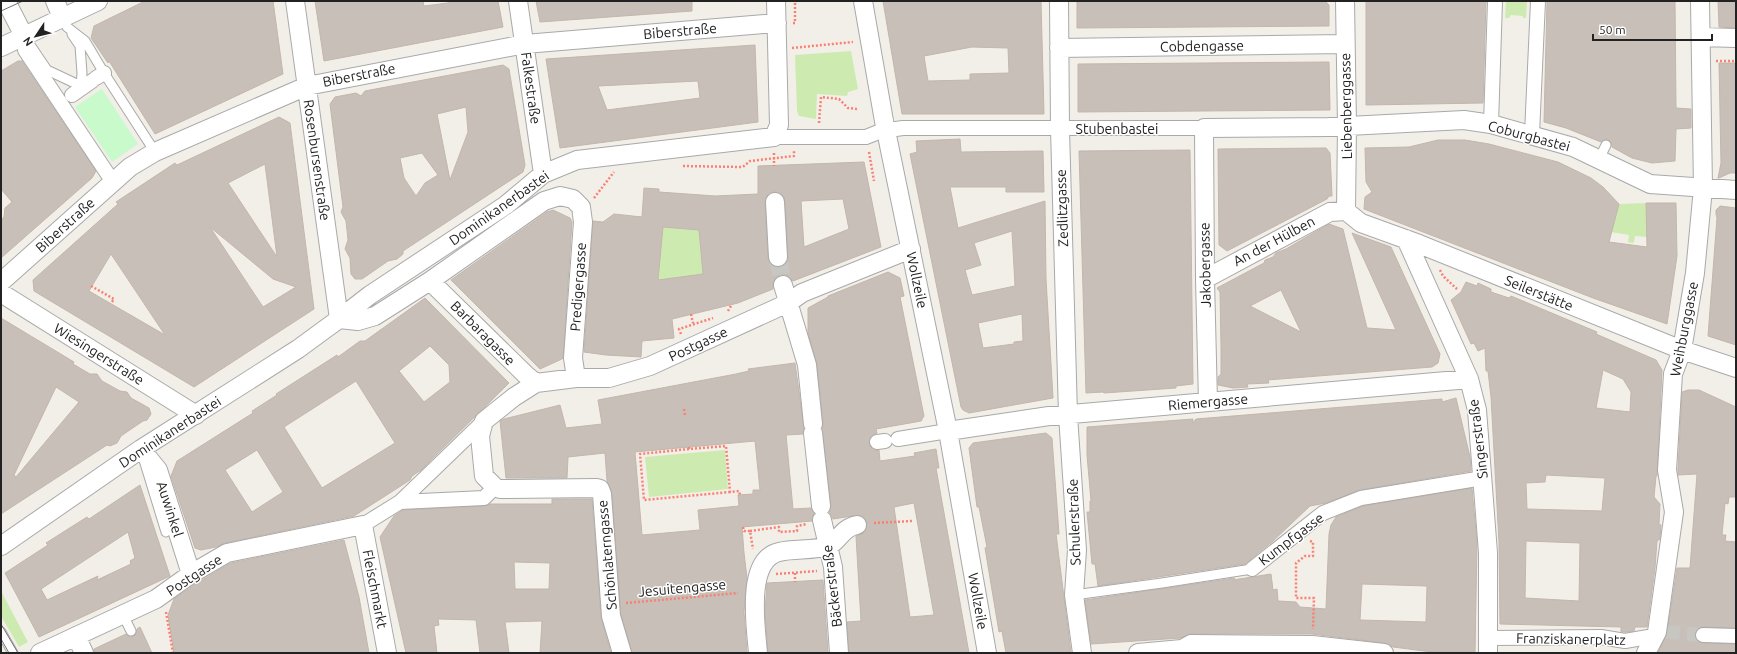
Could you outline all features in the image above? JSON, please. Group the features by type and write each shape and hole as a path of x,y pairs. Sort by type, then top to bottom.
{"street":[{"path":"6,1 24,43 67,98 112,182"},
{"path":"55,1 64,22"},
{"path":"1,47 24,43 64,22 98,1"},
{"name":"Rosenbursenstraße","path":"295,1 339,319"},
{"name":"Falkestraße","path":"518,1 543,174"},
{"path":"774,137 779,125 776,1"},
{"name":"Wollzeile","path":"863,1 886,130 948,431 987,653"},
{"name":"Zedlitzgasse","path":"1059,1 1060,129 1068,415"},
{"name":"Liebenberggasse","path":"1345,1 1347,126 1346,211"},
{"path":"1491,124 1495,1"},
{"path":"1532,134 1538,1"},
{"name":"Weihburggasse","path":"1646,653 1659,634 1674,512 1667,470 1673,374 1682,350 1695,273 1703,188 1700,1"},
{"name":"Biberstraße","path":"1,282 130,167 155,152 307,86 525,44 777,23"},
{"path":"1701,37 1736,38"},
{"name":"Cobdengasse","path":"1059,48 1345,44"},
{"path":"67,98 97,77"},
{"name":"Coburgbastei","path":"1347,126 1464,120 1491,124 1532,134 1572,147 1602,152 1620,171 1650,184 1736,190"},
{"name":"Stubenbastei","path":"774,137 866,137 886,130 903,128 1060,129 1347,126"},
{"name":"Jakobergasse","path":"1204,128 1205,279 1208,402"},
{"name":"Dominikanerbastei","path":"1,546 141,449 298,349 370,295 506,205 543,174 577,160 774,137"},
{"name":"Dominikanerbastei","path":"339,319 358,321 375,316 430,281 544,201 560,196 577,203"},
{"path":"775,202 778,257"},
{"name":"Predigergasse","path":"576,378 573,358 583,222 577,203"},
{"name":"Seilerstätte","path":"1346,211 1361,223 1406,239 1682,350 1736,368"},
{"name":"An der Hülben","path":"1205,279 1330,212 1346,211"},
{"name":"Singerstraße","path":"1406,239 1469,379 1477,410 1488,553 1488,645"},
{"name":"Postgasse","path":"40,653 156,599 191,574 227,553 363,525 400,502 484,421 503,405 536,383 576,378 609,378 650,366 788,303 802,293 911,249"},
{"name":"Barbaragasse","path":"430,281 536,383"},
{"name":"Bäckerstraße","path":"783,285 807,365 813,429 817,517 829,546 833,570 839,653"},
{"name":"Wiesingerstraße","path":"1,293 196,415"},
{"name":"Riemergasse","path":"948,431 1068,415 1469,379"},
{"name":"Schulerstraße","path":"1068,415 1077,550 1074,595 1082,653"},
{"path":"484,421 480,436 484,476 495,487"},
{"path":"887,440 948,431"},
{"name":"Auwinkel","path":"141,449 158,470 191,574"},
{"name":"Kumpfgasse","path":"1252,569 1323,514 1361,498 1483,478"},
{"name":"Postgasse","path":"400,502 484,498 495,487"},
{"name":"Schönlaterngasse","path":"495,487 500,489 600,489 602,494 613,628 622,653"},
{"path":"758,653 759,577 768,557 778,552 829,546 849,527 865,524"},
{"name":"Fleischmarkt","path":"363,525 387,653"},
{"name":"Franziskanerplatz","path":"1488,645 1601,637 1625,641 1659,634"},
{"path":"1703,635 1736,636"},
{"path":"76,636 84,653"},
{"path":"1138,653 1182,651 1191,644 1312,645 1384,653"}],"lane":[{"path":"24,43 47,70 81,86 82,73 80,46 64,22"},
{"path":"64,22 85,41 97,77 155,152"},
{"path":"141,449 166,532"},
{"name":"Kumpfgasse","path":"1074,595 1252,569"},
{"path":"122,615 131,632"},
{"path":"1,632 13,653"}],"path":[{"path":"792,48 853,42"},
{"path":"819,119 821,98 840,99 848,108 857,109"},
{"path":"866,137 874,181"},
{"path":"680,166 741,167 750,160 788,156"},
{"path":"774,158 774,166"},
{"path":"577,203 588,206 618,168"},
{"path":"1443,276 1457,289"},
{"path":"91,286 114,299 112,302"},
{"path":"691,314 693,323"},
{"path":"684,409 685,415"},
{"path":"730,492 726,446 689,448 640,454 644,500 730,492 739,491 740,495"},
{"path":"743,527 744,531 779,527 780,532 797,531 797,526 817,517"},
{"path":"865,524 912,521"},
{"path":"750,531 754,562 759,577"},
{"path":"1305,538 1313,542 1313,556 1305,556 1296,563 1296,598 1314,598 1312,633"},
{"name":"Jesuitengasse","path":"610,605 679,597 759,577 833,570"},
{"path":"795,573 795,582"},
{"path":"163,594 173,653"}],"green space":[{"path":"1506,1 1527,1 1526,18 1523,18 1523,16 1511,15 1509,18 1505,18"},
{"path":"851,51 858,89 848,92 847,96 817,94 816,119 799,116 797,111 795,55"},
{"path":"102,89 138,144 112,162 75,107"},
{"path":"1646,203 1647,237 1635,236 1634,242 1632,243 1628,242 1629,235 1611,232 1619,204"},
{"path":"663,227 699,230 703,274 658,280"},
{"path":"725,450 728,489 649,497 645,457"},
{"path":"1,591 28,642 19,647 1,616"}],"building":[{"path":"145,1 273,1 283,74 155,134 109,61 108,63 91,38 94,26"},
{"path":"315,1 423,1 424,6 448,3 449,1 498,1 503,27 324,61"},
{"path":"536,1 692,1 692,11 540,22"},
{"path":"883,1 1041,1 1044,114 902,114","holes":["972,47 1008,48 1009,73 970,74 970,80 928,81 924,56"]},
{"path":"1077,1 1325,1 1329,5 1329,26 1077,28"},
{"path":"1366,1 1486,1 1483,103 1366,105"},
{"path":"1547,1 1675,1 1676,108 1691,109 1691,128 1676,129 1675,161 1652,163 1632,158 1612,147 1611,142 1608,140 1605,139 1601,142 1566,128 1544,122"},
{"path":"1718,1 1736,1 1736,28 1719,27"},
{"path":"755,45 758,122 560,148 546,59","holes":["698,81 700,98 607,110 598,86"]},
{"path":"18,61 22,61 96,171 92,178 1,258 1,220 4,217 5,208 12,202 1,189 1,71"},
{"path":"1329,62 1330,110 1078,112 1078,64"},
{"path":"1719,63 1736,63 1736,173 1730,173 1718,178 1721,163"},
{"path":"503,65 509,69 525,165 523,172 403,251 403,254 397,259 388,261 362,279 355,279 351,274 350,258 345,249 348,240 346,221 341,212 343,207 330,104 335,97 356,93 361,96 365,91","holes":["466,107 468,132 450,180 437,114","422,153 438,175 425,183 416,196 404,178 400,158"]},
{"path":"279,117 290,123 314,309 194,387 34,291 33,280 118,204 116,202 175,163 177,165","holes":["265,164 277,257 228,183","210,227 273,279 296,287 263,307","111,254 165,335 89,291"]},
{"path":"960,139 961,152 1043,151 1044,192 1006,192 1006,187 950,187 958,228 1045,201 1046,279 1053,398 969,413 961,407 910,154 917,152 916,141","holes":["1012,231 1015,286 972,295 965,270 981,265 974,243","1022,314 1023,341 1014,342 1014,344 983,348 978,323"]},
{"path":"1438,140 1465,140 1489,144 1558,162 1591,178 1603,187 1619,204 1609,242 1647,247 1646,203 1676,203 1677,256 1667,324 1593,298 1364,209 1365,197 1372,192 1366,182 1365,148 1409,147"},
{"path":"1326,148 1330,153 1332,196 1329,196 1327,199 1227,251 1219,245 1218,149"},
{"path":"1190,150 1193,384 1176,386 1176,388 1086,393 1079,151"},
{"path":"864,162 881,247 793,281 786,275 780,275 773,282 773,289 738,303 672,319 674,338 642,341 641,357 584,352 593,221 603,222 614,214 642,217 644,188 659,189 659,192 715,196 758,194 758,166","holes":["769,193 780,193 785,201 788,261 784,266 778,267 773,266 768,258 765,203","843,199 849,229 804,247 801,201","663,227 699,230 703,274 658,280"]},
{"path":"1720,206 1736,208 1736,345 1708,336 1717,218 1716,210"},
{"path":"553,210 570,218 572,222 563,358 540,369 451,280 547,212"},
{"path":"1329,224 1343,229 1367,328 1396,330 1352,233 1391,247 1440,354 1438,363 1432,367 1268,380 1269,383 1247,384 1248,387 1233,388 1218,385 1218,377 1221,374 1221,347 1220,292 1217,288 1264,263 1265,260 1273,257 1276,253 1286,249","holes":["1281,290 1301,332 1250,306"]},
{"path":"888,272 900,278 904,296 900,297 924,416 921,421 876,429 877,433 872,436 869,443 873,450 879,450 880,461 915,456 914,453 936,449 939,468 936,468 969,653 849,653 847,622 861,621 856,536 865,532 867,522 859,515 833,519 829,512 831,505 822,429 823,423 817,364 808,333 808,308 828,296","holes":["914,503 934,615 910,617 894,507"]},
{"path":"1466,282 1477,286 1478,283 1491,289 1491,292 1509,298 1511,296 1597,332 1596,334 1656,360 1662,370 1657,476 1654,497 1660,504 1659,524 1661,525 1660,539 1657,541 1647,627 1635,627 1634,631 1621,632 1621,627 1500,624 1499,542 1491,397 1488,371 1486,371 1485,348 1478,351 1474,343 1471,344 1451,300 1461,292","holes":["1603,370 1623,379 1631,392 1630,412 1596,408","1546,475 1605,478 1602,511 1527,509 1526,483 1545,482","1526,541 1580,543 1579,601 1525,598"]},
{"path":"425,298 509,383 421,470 412,476 410,480 354,516 225,543 216,547 201,550 195,548 171,476 177,461 253,413 252,411 277,395 276,394 337,355 338,357 360,341 365,341","holes":["430,346 449,365 450,382 424,402 399,371","356,381 395,443 322,488 284,427","257,450 283,492 252,512 225,470"]},
{"path":"1,318 74,362 73,364 90,374 97,374 102,381 120,391 127,392 131,398 149,408 151,414 147,420 143,421 121,436 117,443 110,446 107,445 1,514","holes":["56,387 79,402 16,477 14,475"]},
{"path":"795,363 804,428 803,434 786,435 793,509 811,508 814,513 812,521 742,527 747,578 744,612 747,653 632,653 621,614 612,493 607,481 605,453 568,457 567,478 506,478 500,421 560,405 566,428 602,424 598,400 736,374 749,371 748,369","holes":["755,441 760,490 753,490 753,494 738,495 739,506 698,510 700,530 642,535 635,452"]},
{"path":"1688,390 1699,390 1736,407 1736,497 1729,497 1728,504 1725,503 1722,535 1726,535 1725,541 1736,542 1736,628 1703,627 1696,630 1695,635 1696,639 1702,643 1736,644 1736,653 1658,653 1667,633 1677,568 1690,568 1697,474 1678,475 1682,392"},
{"path":"1456,398 1470,457 1471,471 1360,490 1326,503 1310,506 1273,541 1245,564 1098,586 1095,564 1092,564 1087,512 1090,512 1091,501 1087,455 1087,427 1193,419 1193,423 1196,419 1442,399 1442,402"},
{"path":"1046,433 1052,438 1059,534 1056,534 1071,653 1006,653 1002,631 999,632 985,548 987,547 979,507 977,507 969,448 973,443"},
{"path":"140,485 170,576 39,637 5,573 48,545 46,543 87,517 89,519","holes":["128,532 135,558 130,561 131,564 97,580 98,576 47,600 41,589"]},
{"path":"1472,488 1477,543 1475,652 1432,652 1393,647 1385,643 1312,634 1191,634 1181,638 1091,644 1085,600 1271,574 1273,590 1277,589 1278,601 1296,602 1300,607 1326,609 1329,534 1331,525 1336,517 1363,506","holes":["1362,584 1427,586 1426,622 1360,620"]},
{"path":"552,499 592,499 601,617 611,653 540,653 542,621 505,622 509,653 480,653 476,620 438,619 439,625 434,626 437,653 406,653 380,537 394,516 403,510 484,506 489,504 552,504","holes":["514,562 550,563 549,589 515,589"]},
{"path":"344,540 359,597 369,653 174,653 168,615 174,599 197,583 231,563"},
{"path":"823,580 828,653 768,653 765,612 767,583"},
{"path":"140,627 152,653 94,653 94,649 126,634 130,637 134,636 137,629"}],"tunnel":[{"path":"778,257 783,285"},
{"path":"1666,632 1703,635"}],"tram line":[{"path":"1,11 23,1"},
{"path":"1,624 18,653"},
{"path":"1,639 9,653"}]}
